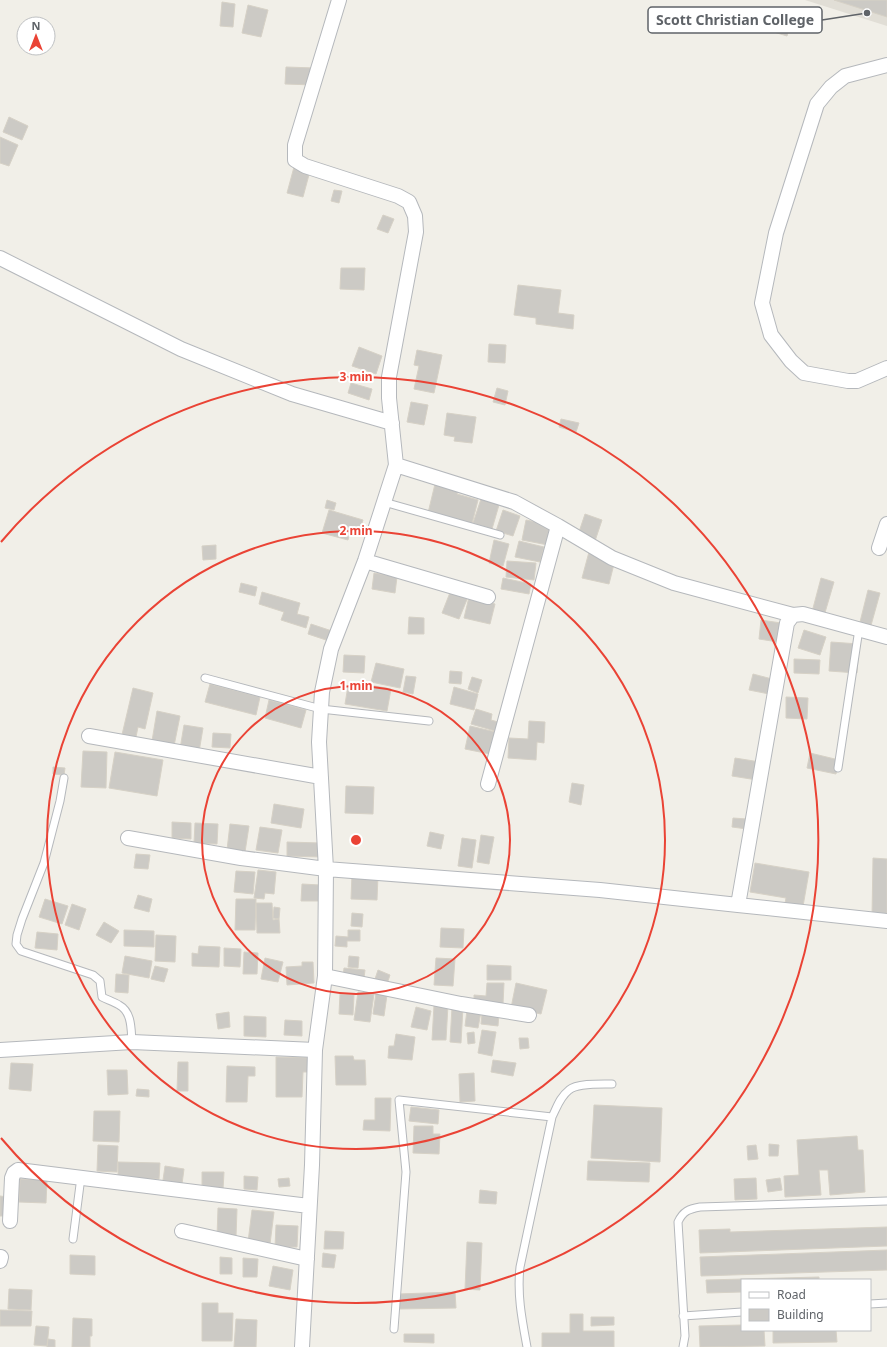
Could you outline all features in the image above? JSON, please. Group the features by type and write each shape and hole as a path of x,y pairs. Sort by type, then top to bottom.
{"street":[{"path":"302,1347 315,1050 325,976 326,868 319,742 322,692 331,649 365,561 396,465 389,398 389,377 416,232 415,216 409,202 398,196 305,166 296,160 295,145 339,0"},
{"path":"887,65 845,76 831,87 817,104 776,233 762,302 771,335 791,361 804,373 848,381 857,381 887,368"},
{"path":"0,258 180,349 292,394 392,423"},
{"path":"396,465 514,502 612,558 674,582 793,615 803,614 813,616 887,637"},
{"path":"879,548 887,524"},
{"path":"488,784 558,526"},
{"path":"365,561 488,597"},
{"path":"738,905 787,623 793,615"},
{"path":"89,736 321,777"},
{"path":"128,838 241,858 326,868 600,890 887,921"},
{"path":"325,976 461,1004 529,1015"},
{"path":"0,1050 132,1042 315,1050"},
{"path":"10,1221 12,1178 14,1173 18,1170 309,1206"},
{"path":"182,1231 306,1259"}],"lane":[{"path":"384,502 500,535"},
{"path":"838,768 859,630"},
{"path":"205,678 321,709 429,721"},
{"path":"64,778 60,801 44,863 22,919 16,944 21,951 93,975 100,981 102,997 120,1005 128,1013 132,1042"},
{"path":"527,1347 518,1285 520,1267 552,1117 561,1098 570,1089 583,1085 612,1084"},
{"path":"394,1329 406,1172 399,1100 552,1117"},
{"path":"73,1239 81,1177"},
{"path":"683,1347 684,1316 678,1222 681,1214 690,1209 708,1207 887,1201"},
{"path":"871,1304 887,1303"},
{"path":"684,1316 741,1312"}],"shaded area":[{"path":"805,0 887,0 887,26"}],"building":[{"path":"834,0 887,0 887,17"},
{"path":"222,2 235,4 233,27 220,26"},
{"path":"248,5 268,10 261,37 242,33"},
{"path":"768,17 791,24 787,36 764,29"},
{"path":"286,67 315,68 314,85 285,84"},
{"path":"9,117 28,126 22,140 3,132"},
{"path":"0,137 18,145 9,166 0,163"},
{"path":"294,167 310,171 303,197 287,193"},
{"path":"334,190 342,191 339,203 331,201"},
{"path":"383,215 394,219 388,233 377,229"},
{"path":"341,268 365,268 364,290 340,289"},
{"path":"518,285 561,290 558,313 574,315 573,329 536,324 536,318 514,315"},
{"path":"489,344 506,345 505,363 488,362"},
{"path":"359,347 382,356 376,374 352,366"},
{"path":"417,350 442,355 434,393 414,389 419,366 414,365"},
{"path":"351,383 372,389 369,400 348,393"},
{"path":"497,388 508,391 505,405 493,402"},
{"path":"411,402 428,405 424,425 407,422"},
{"path":"447,413 476,417 472,443 454,441 455,437 444,435"},
{"path":"561,419 579,423 576,432 559,427"},
{"path":"435,484 458,490 457,494 478,500 472,524 428,513"},
{"path":"481,499 499,505 492,529 473,523"},
{"path":"327,500 336,503 334,510 325,508"},
{"path":"329,510 363,520 358,535 350,532 348,540 322,533"},
{"path":"503,510 520,516 513,536 496,531"},
{"path":"585,514 602,520 595,541 578,535"},
{"path":"526,520 552,525 548,545 522,540"},
{"path":"494,540 509,544 503,566 489,563"},
{"path":"519,541 544,547 540,562 515,557"},
{"path":"216,545 216,559 203,560 202,546"},
{"path":"589,552 614,564 609,584 582,578"},
{"path":"507,561 536,563 534,580 506,577"},
{"path":"374,573 397,577 395,593 372,589"},
{"path":"503,578 531,584 529,594 501,589"},
{"path":"821,578 834,582 824,616 812,612"},
{"path":"241,583 257,587 255,596 239,592"},
{"path":"451,590 468,597 459,619 442,613"},
{"path":"868,590 880,593 870,629 859,626"},
{"path":"262,592 300,603 297,614 309,617 306,628 281,620 284,612 259,604"},
{"path":"469,597 495,604 490,624 464,618"},
{"path":"409,617 424,618 424,634 408,634"},
{"path":"761,620 781,623 778,642 759,639"},
{"path":"311,624 332,631 329,641 308,634"},
{"path":"804,630 826,637 820,655 798,648"},
{"path":"831,642 859,644 857,673 829,671"},
{"path":"344,655 365,656 364,673 343,672"},
{"path":"794,659 820,660 819,674 794,673"},
{"path":"376,663 404,669 400,688 371,682"},
{"path":"450,671 462,672 461,684 449,683"},
{"path":"753,674 772,679 769,694 749,690"},
{"path":"406,676 416,677 413,694 403,692"},
{"path":"472,677 482,680 478,693 468,689"},
{"path":"210,684 260,697 256,715 205,702"},
{"path":"369,685 391,689 387,711 345,704 348,686 368,689"},
{"path":"454,687 478,694 474,710 450,704"},
{"path":"133,688 153,693 145,729 138,727 135,742 121,739"},
{"path":"786,697 808,698 807,719 786,718"},
{"path":"269,700 306,710 301,728 265,718"},
{"path":"476,709 492,714 491,720 498,722 495,731 471,724"},
{"path":"157,711 180,716 174,746 152,741"},
{"path":"529,721 545,722 544,743 537,742 536,760 508,758 509,738 528,739"},
{"path":"184,725 203,728 199,752 180,749"},
{"path":"470,726 500,733 495,755 465,749"},
{"path":"213,733 231,734 230,748 212,747"},
{"path":"83,751 107,752 106,788 81,787"},
{"path":"115,752 163,760 157,796 109,788"},
{"path":"810,753 839,760 836,774 807,768"},
{"path":"735,758 760,762 757,780 732,776"},
{"path":"53,767 65,768 64,775 53,774"},
{"path":"572,783 584,785 581,805 569,802"},
{"path":"346,786 374,787 373,814 345,813"},
{"path":"274,804 304,809 301,828 271,823"},
{"path":"733,818 747,819 747,829 732,827"},
{"path":"172,822 191,823 191,839 172,838"},
{"path":"195,823 218,824 217,844 194,843"},
{"path":"230,824 249,826 245,852 227,850"},
{"path":"260,827 282,830 278,853 256,850"},
{"path":"430,832 444,835 441,849 427,846"},
{"path":"481,835 494,837 489,864 477,862"},
{"path":"462,838 476,840 472,868 458,866"},
{"path":"287,842 321,843 321,857 287,856"},
{"path":"136,854 150,855 148,869 134,868"},
{"path":"873,858 887,859 887,916 872,916"},
{"path":"755,863 809,872 802,912 784,909 786,898 750,892"},
{"path":"258,870 276,872 274,894 265,893 264,899 254,898"},
{"path":"236,871 255,872 253,894 234,892"},
{"path":"352,874 378,875 377,900 351,899"},
{"path":"302,884 320,885 320,901 301,901"},
{"path":"138,895 152,899 149,912 134,908"},
{"path":"45,899 68,906 62,924 39,917"},
{"path":"236,899 256,899 255,930 235,930"},
{"path":"256,903 272,903 273,920 279,919 280,933 257,933"},
{"path":"72,904 86,909 79,930 65,925"},
{"path":"274,907 280,908 279,919 273,918"},
{"path":"352,913 363,914 362,927 351,926"},
{"path":"104,922 119,931 111,943 96,935"},
{"path":"441,928 464,929 463,948 440,947"},
{"path":"124,930 154,931 154,947 124,946"},
{"path":"348,930 360,930 360,941 347,941 347,947 335,946 336,936 348,937"},
{"path":"37,932 58,934 57,950 35,948"},
{"path":"156,935 176,936 175,962 155,961"},
{"path":"199,946 220,947 219,967 192,966 192,953 198,954"},
{"path":"224,948 241,949 240,967 224,966"},
{"path":"244,952 258,953 257,974 243,974"},
{"path":"125,956 152,961 149,978 122,973"},
{"path":"349,956 359,957 358,968 348,967"},
{"path":"265,958 283,962 278,982 261,979"},
{"path":"436,958 455,959 453,986 434,985"},
{"path":"302,962 313,962 314,983 287,985 286,967 302,966"},
{"path":"487,965 511,966 511,980 487,980"},
{"path":"155,966 168,969 164,982 151,979"},
{"path":"344,968 365,970 364,978 343,976"},
{"path":"378,970 390,975 387,984 375,979"},
{"path":"116,974 129,975 128,993 115,992"},
{"path":"487,983 504,983 503,1004 474,1003 474,995 486,996"},
{"path":"516,983 547,990 541,1014 511,1008"},
{"path":"358,992 374,994 370,1022 354,1020"},
{"path":"376,993 387,995 384,1016 373,1014"},
{"path":"340,994 354,995 353,1015 339,1014"},
{"path":"434,1005 448,1005 446,1040 432,1040"},
{"path":"416,1007 431,1011 427,1030 411,1027"},
{"path":"452,1007 463,1007 461,1043 450,1042"},
{"path":"467,1010 481,1012 478,1028 465,1026"},
{"path":"229,1012 230,1027 218,1029 216,1014"},
{"path":"482,1013 499,1014 498,1026 481,1024"},
{"path":"244,1016 266,1017 266,1037 244,1036"},
{"path":"285,1020 302,1021 302,1036 284,1035"},
{"path":"482,1030 496,1032 492,1056 478,1053"},
{"path":"474,1032 475,1043 468,1044 467,1033"},
{"path":"396,1034 415,1037 412,1060 388,1058 389,1046 394,1046"},
{"path":"519,1038 528,1038 529,1048 520,1049"},
{"path":"335,1056 353,1056 354,1060 365,1060 366,1085 336,1085"},
{"path":"276,1057 313,1058 313,1072 303,1072 302,1097 276,1097"},
{"path":"493,1060 516,1063 513,1076 491,1072"},
{"path":"178,1062 188,1062 188,1091 177,1091"},
{"path":"11,1063 33,1064 31,1091 9,1089"},
{"path":"227,1066 255,1067 255,1076 248,1076 247,1102 226,1102"},
{"path":"107,1070 127,1070 128,1094 108,1095"},
{"path":"474,1073 475,1101 460,1102 459,1074"},
{"path":"137,1089 149,1090 149,1097 136,1096"},
{"path":"375,1098 391,1098 390,1131 363,1130 364,1120 375,1120"},
{"path":"594,1105 662,1108 660,1162 591,1158"},
{"path":"411,1107 439,1110 438,1124 409,1121"},
{"path":"94,1111 120,1111 119,1142 93,1141"},
{"path":"414,1126 433,1126 433,1134 440,1134 439,1154 413,1153"},
{"path":"857,1136 858,1150 863,1150 865,1192 830,1195 828,1170 819,1170 821,1195 785,1197 784,1176 799,1175 797,1140"},
{"path":"769,1144 779,1145 778,1156 769,1156"},
{"path":"98,1145 118,1146 117,1172 97,1171"},
{"path":"756,1145 758,1159 748,1160 747,1146"},
{"path":"588,1161 650,1163 649,1182 587,1180"},
{"path":"118,1162 160,1163 159,1179 118,1178"},
{"path":"165,1166 184,1169 182,1184 163,1180"},
{"path":"202,1172 224,1172 223,1190 202,1189"},
{"path":"244,1176 258,1177 257,1190 244,1189"},
{"path":"289,1178 290,1186 279,1187 278,1179"},
{"path":"756,1178 757,1199 735,1200 734,1179"},
{"path":"780,1178 782,1190 768,1192 766,1180"},
{"path":"20,1179 47,1180 46,1203 19,1202"},
{"path":"480,1190 497,1192 496,1204 479,1203"},
{"path":"0,1196 8,1197 8,1216 0,1216"},
{"path":"218,1208 237,1209 236,1237 217,1237"},
{"path":"252,1210 274,1212 270,1244 248,1242"},
{"path":"276,1225 298,1226 297,1247 275,1247"},
{"path":"887,1227 887,1246 700,1253 699,1230 730,1229 730,1232"},
{"path":"325,1231 344,1232 343,1249 324,1249"},
{"path":"467,1242 482,1243 480,1290 465,1289"},
{"path":"887,1250 887,1270 701,1276 700,1257"},
{"path":"323,1253 336,1255 334,1268 322,1267"},
{"path":"70,1255 95,1256 95,1275 70,1274"},
{"path":"220,1257 232,1258 232,1274 220,1274"},
{"path":"243,1258 258,1259 257,1277 243,1277"},
{"path":"273,1266 293,1270 290,1290 269,1286"},
{"path":"819,1277 819,1279 744,1279"},
{"path":"741,1279 741,1292 707,1293 706,1280"},
{"path":"9,1289 32,1290 31,1310 8,1309"},
{"path":"455,1292 456,1308 398,1309 398,1294"},
{"path":"202,1303 218,1303 218,1313 233,1313 232,1341 202,1341"},
{"path":"0,1310 32,1311 31,1326 0,1326"},
{"path":"570,1314 583,1314 583,1331 614,1331 614,1347 542,1347 542,1333 570,1333"},
{"path":"591,1317 614,1317 614,1325 591,1326"},
{"path":"73,1318 92,1319 92,1336 90,1336 90,1347 72,1347"},
{"path":"236,1319 257,1320 256,1347 234,1347"},
{"path":"741,1325 741,1331 764,1331 765,1346 700,1347 699,1326"},
{"path":"36,1326 49,1327 47,1346 34,1345"},
{"path":"773,1331 836,1331 837,1342 773,1343"},
{"path":"404,1334 434,1334 434,1343 404,1342"},
{"path":"48,1339 55,1340 55,1347 47,1347"}],"place":[{"name":"Scott Christian College","path":"867,13"}]}
